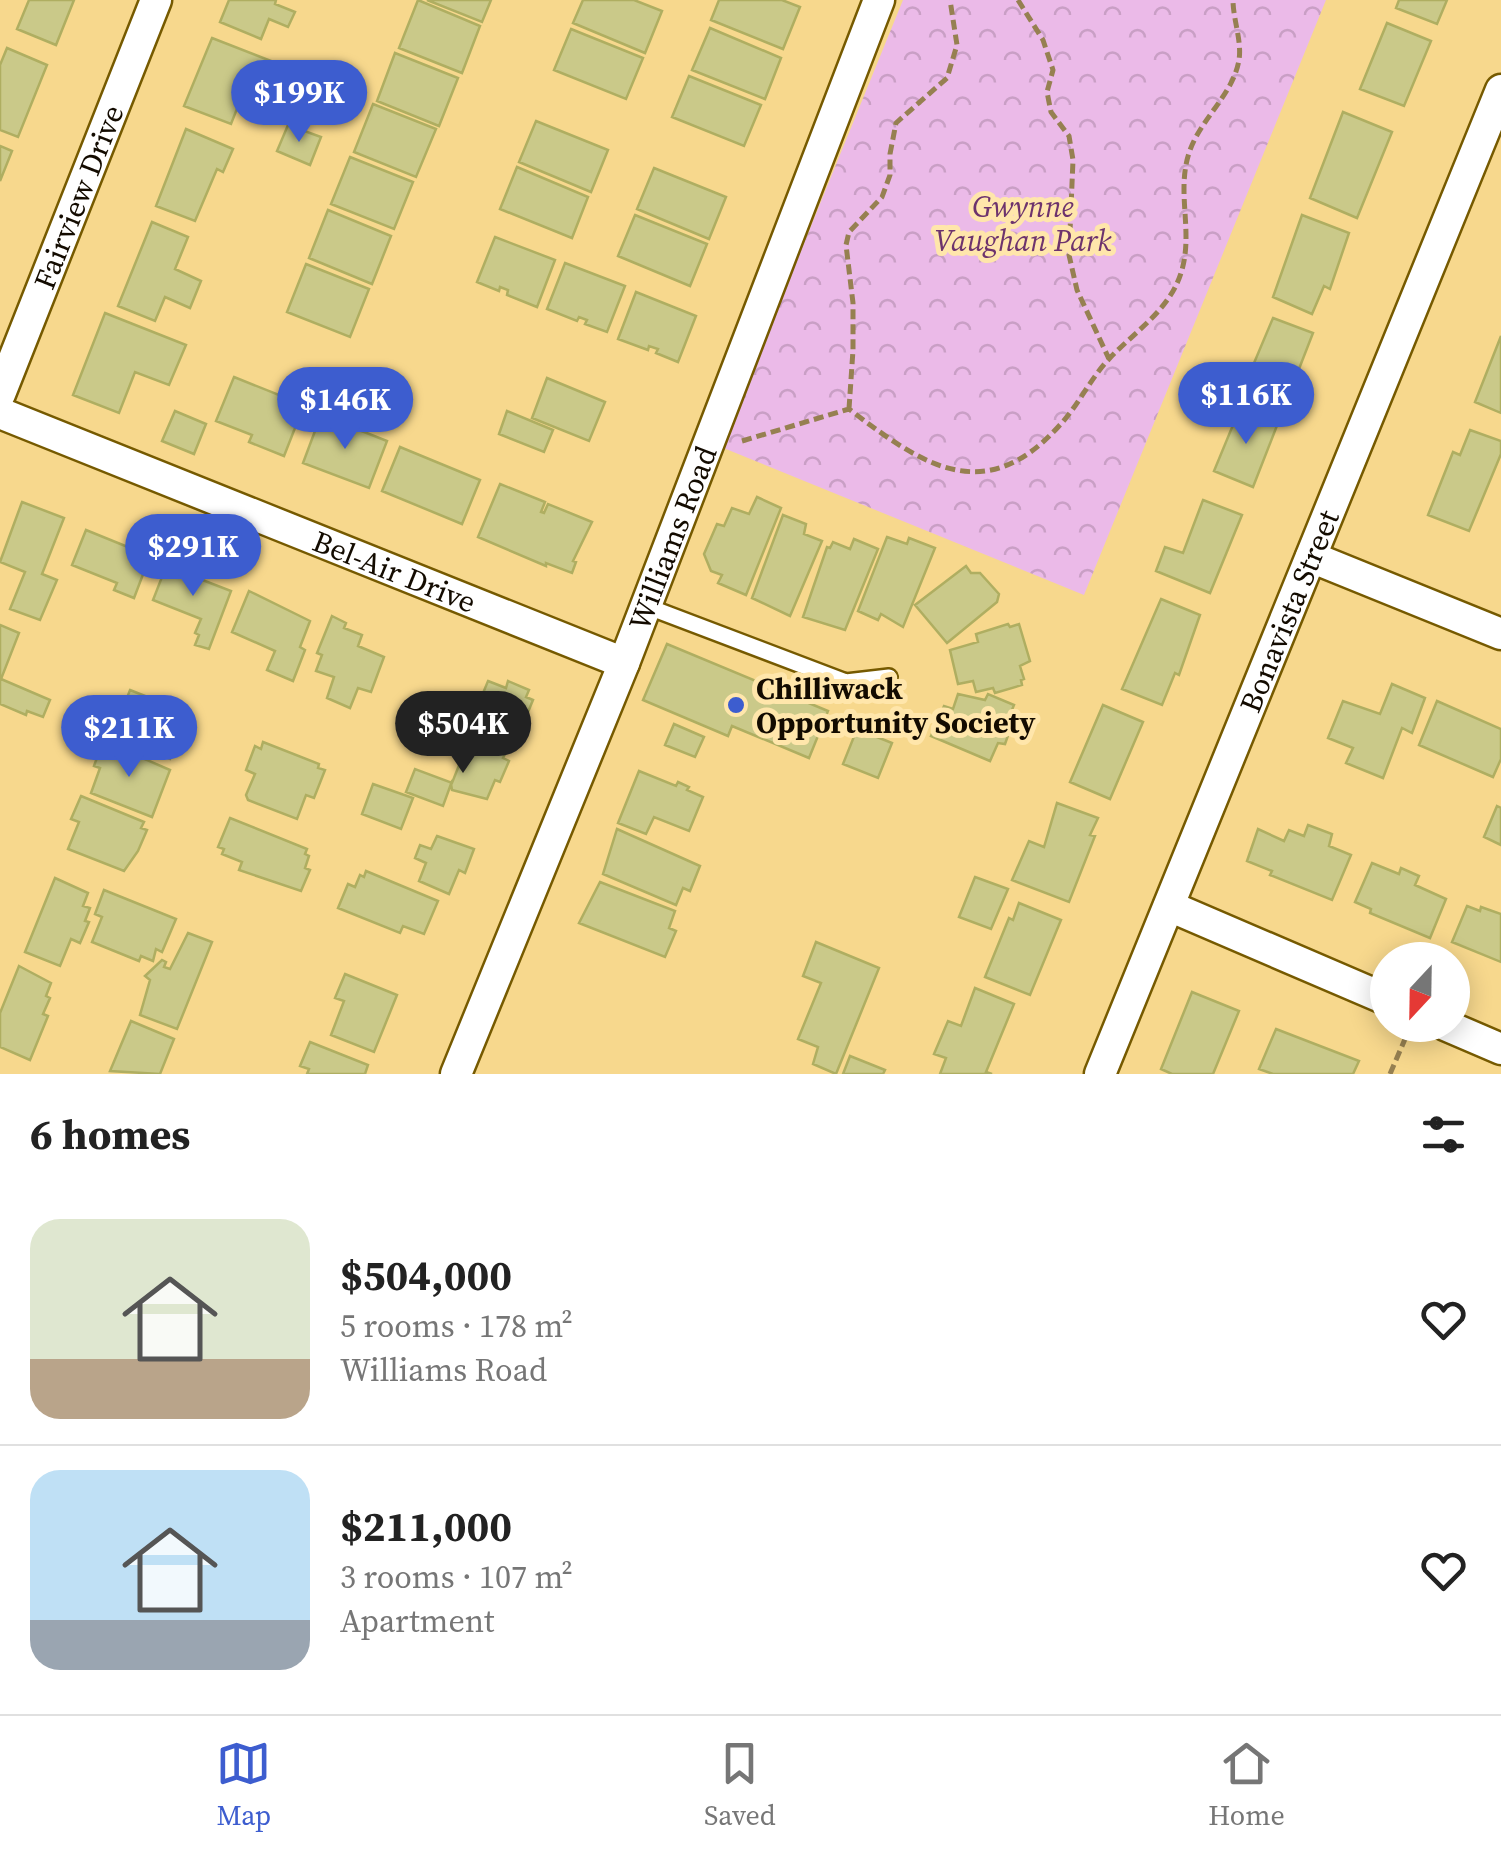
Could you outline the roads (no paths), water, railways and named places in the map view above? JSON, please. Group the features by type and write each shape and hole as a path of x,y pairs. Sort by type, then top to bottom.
{"street":[{"name":"Fairview Drive","path":"0,394 156,0"},
{"name":"Williams Road","path":"456,1074 624,663 878,0"},
{"name":"Bonavista Street","path":"1100,1074 1501,90"},
{"name":"Bel-Air Drive","path":"0,414 624,663"},
{"path":"1311,558 1501,634"},
{"path":"1168,906 1370,992"},
{"path":"1470,1035 1501,1049"}],"lane":[{"path":"646,606 846,682 889,677"}],"place":[{"name":"Chilliwack Opportunity Society","path":"736,705"}],"park label":[{"name":"Gwynne Vaughan Park","path":"1023,223"}]}
